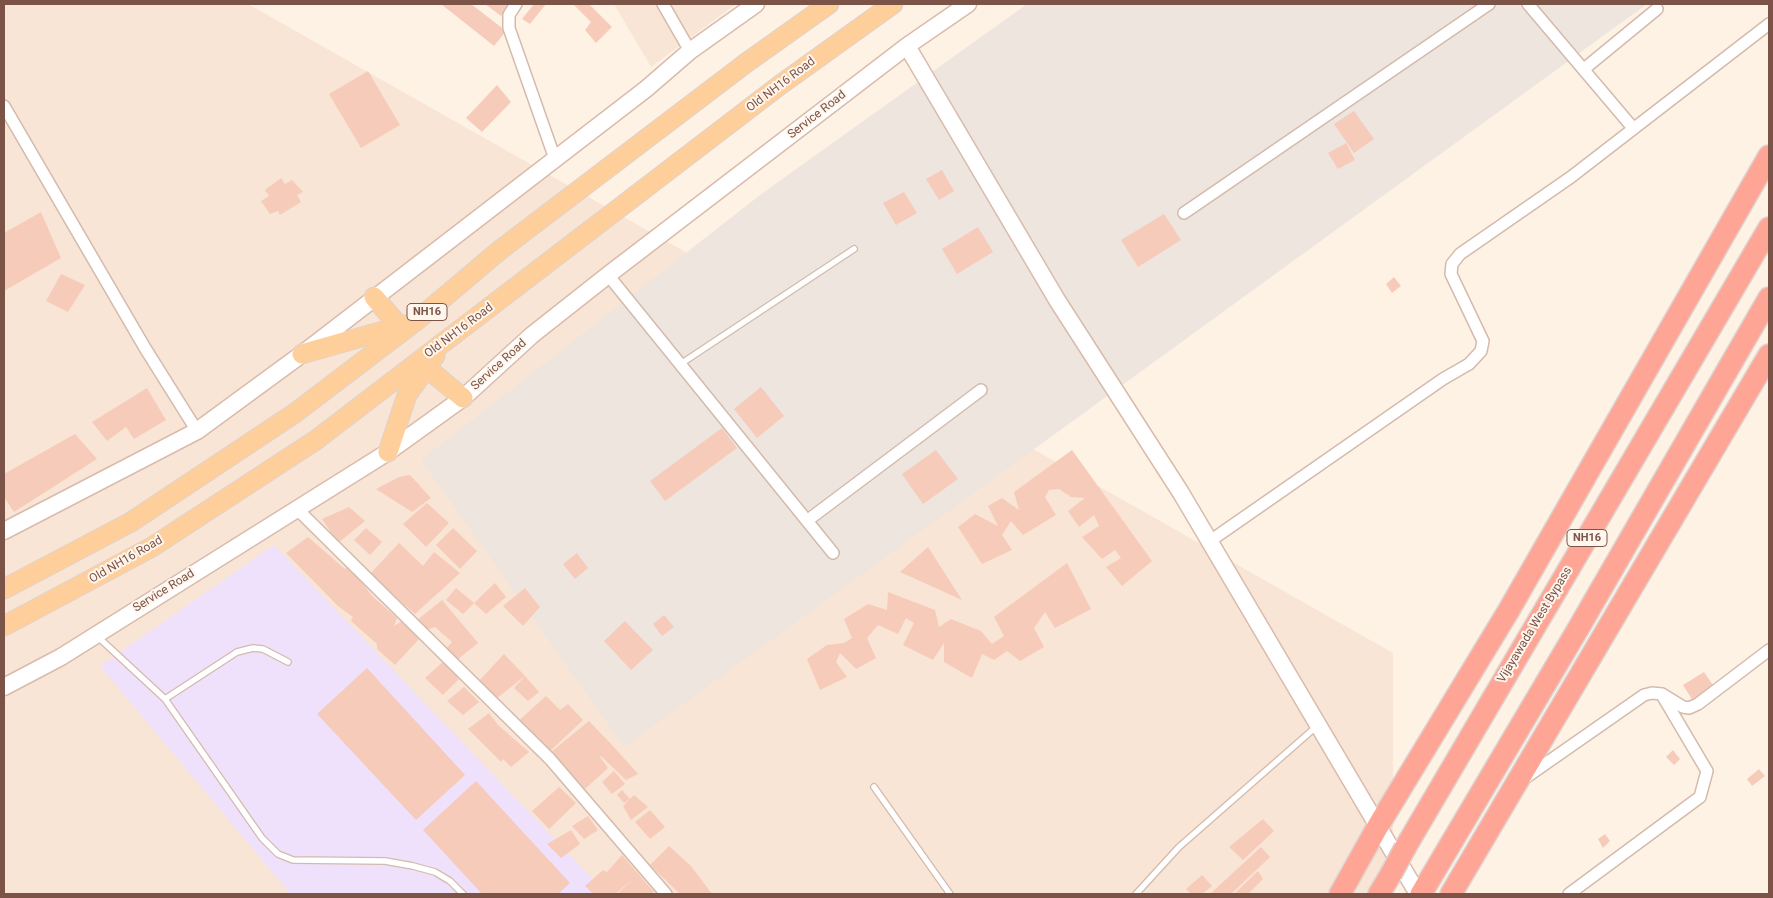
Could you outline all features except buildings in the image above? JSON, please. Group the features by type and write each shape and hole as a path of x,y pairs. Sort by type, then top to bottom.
{"highway":[{"path":"1340,894 1378,826 1509,610 1769,156"},
{"name":"Vijayawada West Bypass","path":"1379,894 1769,228"},
{"name":"NH16","path":"1422,891 1578,629 1769,298"},
{"path":"1451,894 1518,782 1543,735 1769,355"}],"main road":[{"name":"NH16","path":"4,589 131,522 295,413 500,250 746,63 829,4"},
{"name":"Old NH16 Road","path":"4,626 160,541 316,440 780,85 893,4"},
{"path":"374,297 408,324"},
{"path":"302,354 408,324"},
{"path":"388,452 407,395 446,341"},
{"path":"427,368 464,398"}],"street":[{"path":"516,4 509,15 509,28 555,159"},
{"path":"663,4 690,51"},
{"path":"4,531 197,431 302,354 646,89 690,51 756,4"},
{"name":"Service Road","path":"4,687 60,657 388,452 464,398 532,335 608,275 907,46 968,4"},
{"path":"1184,214 1489,4"},
{"path":"1528,4 1634,128"},
{"path":"1584,69 1657,9"},
{"path":"1210,541 1443,378 1469,364 1481,351 1483,341 1451,274 1452,264 1460,254 1571,177 1769,24"},
{"path":"907,46 1057,300 1181,493 1317,726 1378,826 1422,891"},
{"path":"4,106 145,348 197,431"},
{"path":"608,275 679,365 833,552"},
{"path":"808,520 981,390"},
{"path":"296,508 550,759 666,894"},
{"path":"1518,782 1644,695 1652,693 1662,694 1683,707 1689,708 1698,704 1769,650"},
{"path":"1568,894 1700,797 1707,771 1662,694"}],"lane":[{"path":"679,365 854,249"},
{"path":"96,634 165,699 262,838 278,854 293,860 385,861 413,866 435,872 450,881 464,894"},
{"path":"165,699 237,652 252,648 263,649 288,662"},
{"path":"1136,894 1179,847 1317,726"},
{"path":"874,787 950,894"}],"shaded area":[{"path":"4,4 248,4 1393,653 1393,894 4,894"},
{"path":"614,4 736,4 651,67"},
{"path":"1027,4 1647,4 624,747 421,460 760,195"},
{"path":"274,545 607,894 287,894 289,892 100,666"}]}
